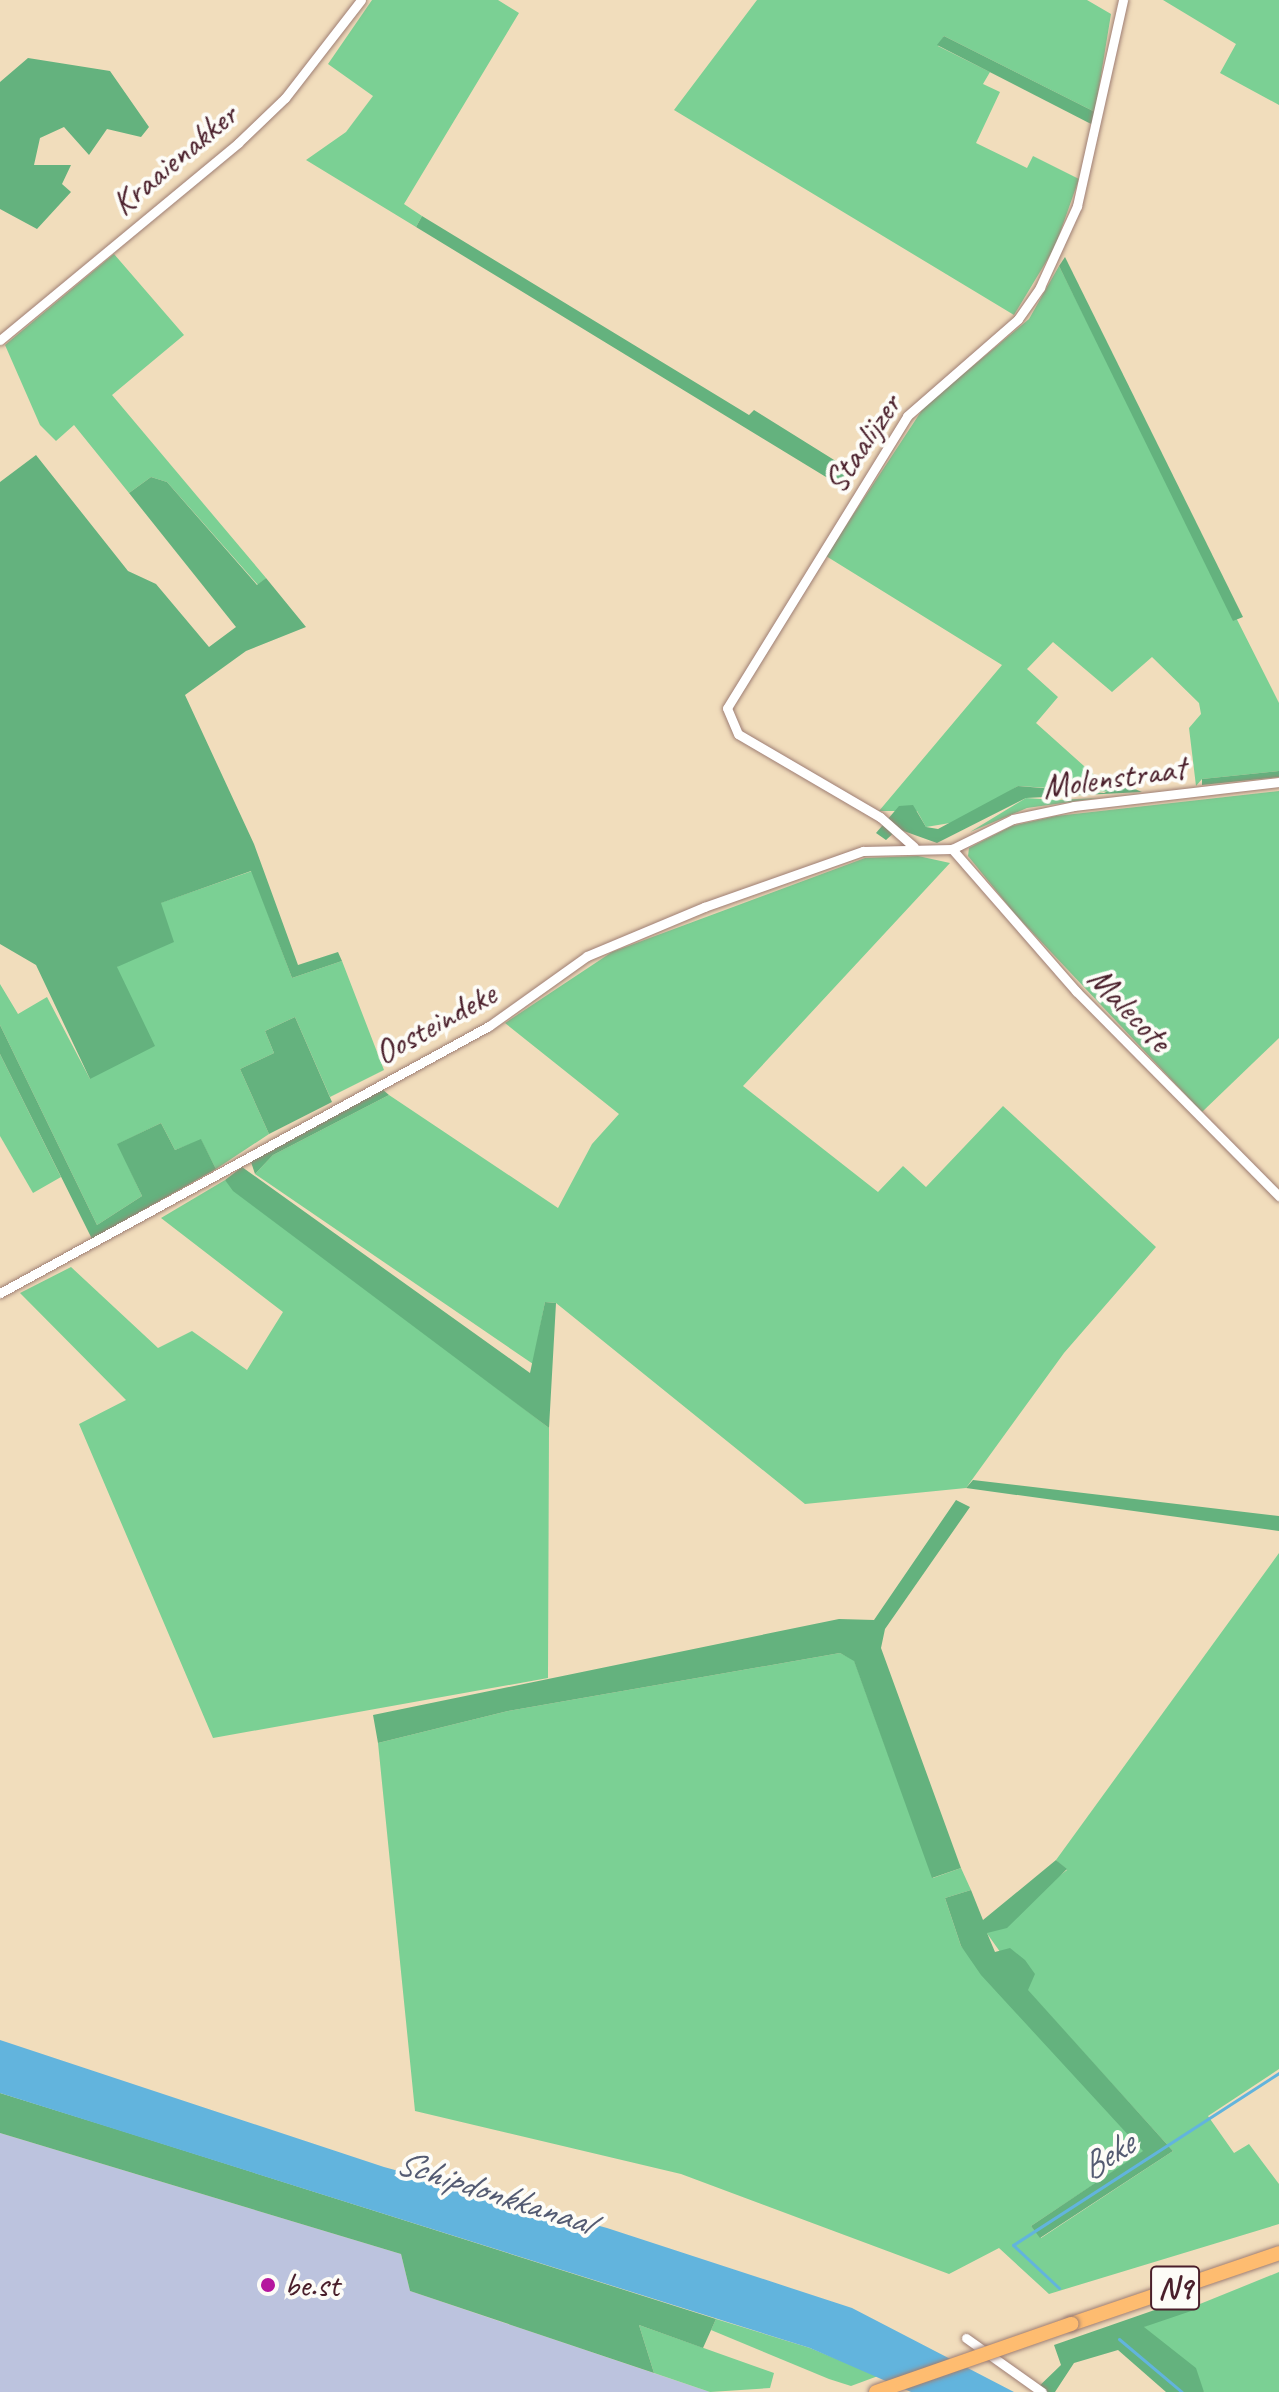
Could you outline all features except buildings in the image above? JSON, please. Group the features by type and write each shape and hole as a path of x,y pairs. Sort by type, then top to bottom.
{"main road":[{"name":"N9","path":"876,2392 1279,2253"}],"street":[{"name":"Kraaienakker","path":"0,340 238,143 285,98 361,0"},
{"name":"Staalijzer","path":"914,847 880,817 738,734 727,708 907,416 1018,319 1040,287 1081,192 1123,0"},
{"name":"Molenstraat","path":"956,846 1013,819 1074,806 1279,782"},
{"name":"Oosteindeke","path":"0,1293 489,1026 587,956 863,851 956,846"},
{"name":"Malecote","path":"956,846 1076,991 1279,1196"},
{"path":"966,2338 1042,2392"}],"shaded area":[{"path":"0,2133 401,2254 410,2291 710,2392 0,2392"}],"green space":[{"path":"372,0 498,0 519,13 404,204 422,216 416,227 306,160 346,132 373,96 328,64"},
{"path":"757,0 1087,0 1111,14 1095,112 944,36 938,46 990,72 983,84 1000,92 976,143 1027,168 1033,156 1079,179 1055,247 1014,315 674,110"},
{"path":"1163,0 1279,0 1279,105 1220,73 1236,44"},
{"path":"944,36 1095,112 1093,125 937,45"},
{"path":"28,58 110,71 149,127 141,137 107,129 89,155 64,127 40,138 34,165 71,165 62,184 71,192 37,229 0,209 0,82"},
{"path":"422,216 749,415 754,410 855,473 844,488 416,227"},
{"path":"114,254 184,335 112,395 266,578 258,585 167,482 151,477 129,493 74,425 56,441 40,425 5,345"},
{"path":"1065,257 1243,617 1233,621 1059,266"},
{"path":"1059,266 1279,703 1279,771 1202,779 1196,786 1189,728 1201,714 1199,703 1152,657 1112,692 1053,642 1027,669 1058,697 1036,723 1113,792 1018,786 962,821 926,827 917,811 879,811 1002,665 826,556 924,407 1029,319"},
{"path":"36,455 128,571 156,584 209,647 236,627 129,493 151,477 167,482 257,585 266,578 306,627 246,651 185,695 254,844 298,965 338,952 342,961 292,978 251,871 161,903 174,942 117,967 155,1046 90,1079 36,965 0,944 0,482"},
{"path":"1279,771 1279,777 1202,785 1202,779"},
{"path":"1123,784 1142,792 1026,798 937,843 898,829 886,840 876,833 899,806 913,805 926,827 938,829 1018,786 1104,793"},
{"path":"1279,791 1279,1038 1202,1112 1015,914 968,856 969,848 1012,826 1056,816"},
{"path":"1026,798 1099,798 1027,808 970,832"},
{"path":"918,856 950,863 743,1086 878,1192 903,1166 926,1187 1003,1106 1156,1247 1064,1353 966,1488 805,1504 556,1303 545,1302 533,1364 255,1174 273,1155 389,1095 558,1208 592,1144 619,1114 505,1023 612,952 865,858"},
{"path":"252,871 292,978 342,961 384,1070 330,1097 295,1017 265,1031 274,1053 240,1069 269,1134 216,1169 201,1140 175,1150 161,1123 118,1144 142,1196 97,1225 0,1025 0,984 18,1014 47,997 90,1079 117,967 160,903"},
{"path":"295,1017 332,1102 269,1134 240,1069 274,1053 265,1031"},
{"path":"0,1025 97,1225 142,1196 117,1144 161,1123 175,1150 201,1139 216,1169 92,1239 0,1054"},
{"path":"0,1054 61,1177 33,1193 0,1136"},
{"path":"382,1089 389,1095 273,1155 255,1174 250,1159"},
{"path":"242,1167 530,1373 545,1302 556,1303 549,1428 233,1191 225,1180"},
{"path":"225,1180 549,1428 548,1678 213,1738 79,1424 126,1400 20,1293 71,1267 158,1348 192,1331 247,1370 283,1312 161,1218"},
{"path":"973,1480 1279,1516 1279,1531 966,1488"},
{"path":"956,1500 970,1507 885,1629 881,1648 961,1868 932,1878 854,1661 840,1653 508,1711 378,1743 373,1715 839,1619 874,1620"},
{"path":"1279,1553 1279,2069 1208,2116 1234,2153 1249,2144 1279,2184 1279,2224 1049,2294 999,2248 949,2274 681,2174 415,2111 378,1743 508,1711 840,1653 854,1660 933,1878 961,1868 971,1890 945,1898 961,1946 1144,2151 1031,2226 1041,2238 1173,2151 1027,1990 986,1932 1067,1870 1056,1860"},
{"path":"1056,1860 1067,1869 1007,1928 987,1933 995,1952 1010,1948 1025,1960 1035,1974 1028,1990 1173,2151 1040,2238 1031,2226 1143,2151 981,1975 961,1946 945,1898 971,1890 983,1920"},
{"path":"0,2093 716,2319 703,2348 639,2325 654,2373 410,2291 401,2254 0,2133"},
{"path":"1279,2272 1279,2392 1204,2392 1143,2327"},
{"path":"1192,2297 1197,2309 1144,2327 1196,2368 1204,2392 1166,2392 1118,2350 1074,2363 1055,2392 1033,2392 1061,2365 1054,2345"},
{"path":"716,2319 810,2348 878,2376 851,2386 829,2379 711,2330"},
{"path":"639,2325 774,2373 770,2388 710,2392 654,2373"}],"water":[{"path":"0,2040 384,2167 607,2228 852,2308 1014,2392 911,2392 810,2348 0,2093"}],"waterway":[{"name":"Beke","path":"1059,2288 1013,2245 1279,2073"},
{"name":"Beke","path":"1119,2339 1182,2392"}],"place":[{"name":"be.st","path":"268,2285"}],"water label":[{"name":"Schipdonkkanaal","path":"494,2192"}]}
